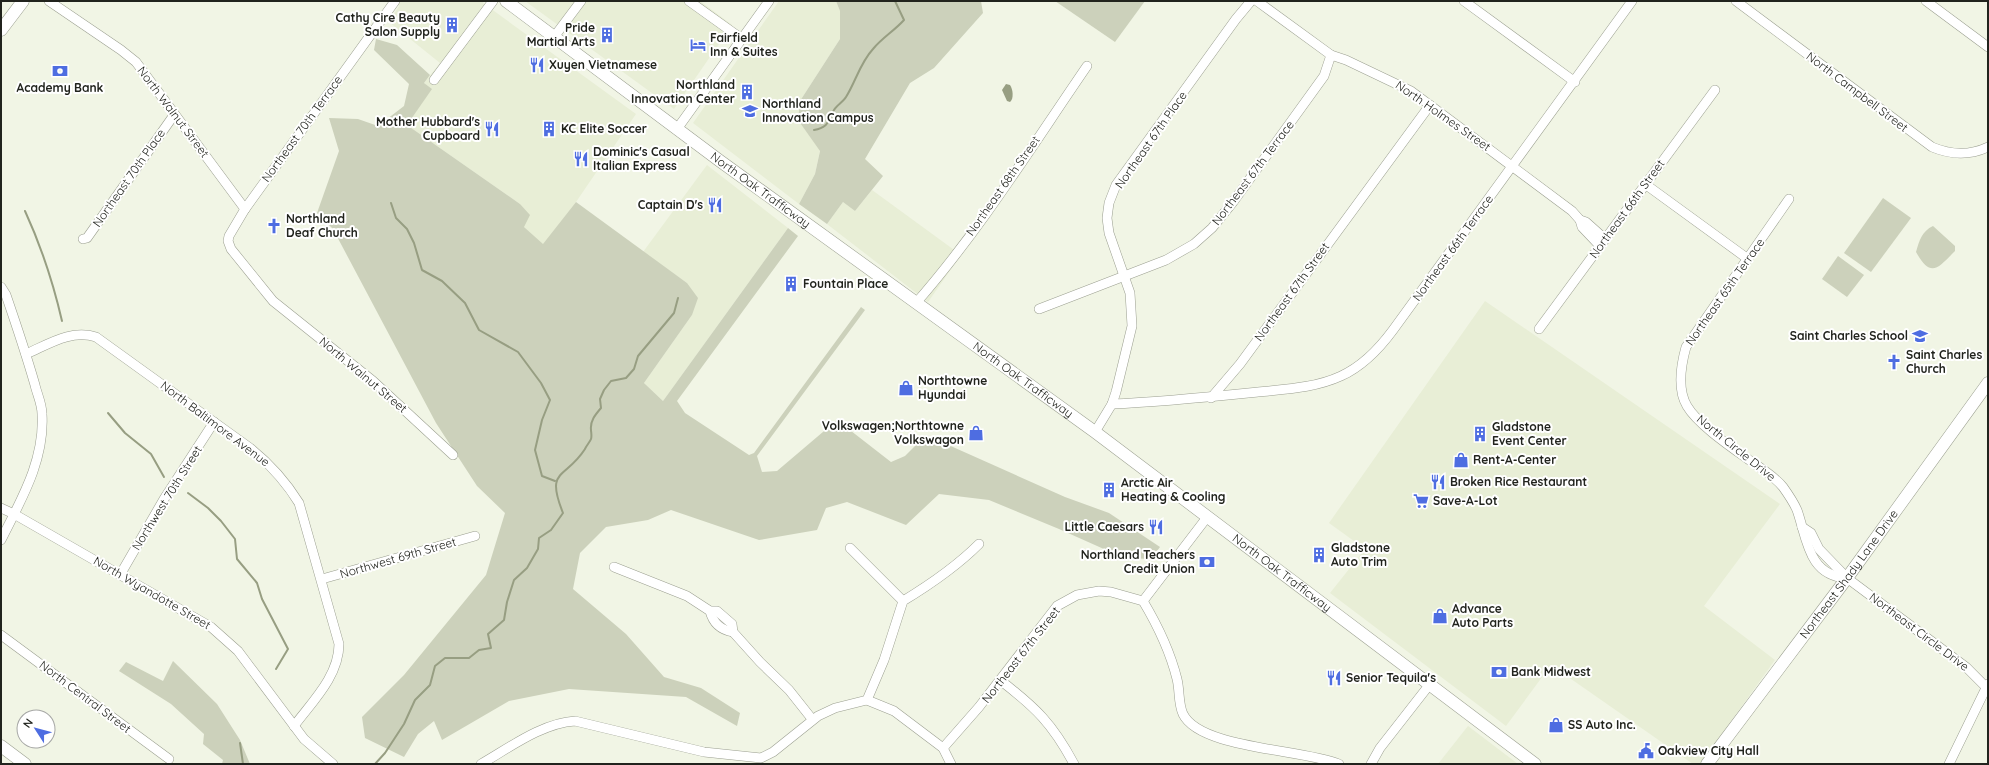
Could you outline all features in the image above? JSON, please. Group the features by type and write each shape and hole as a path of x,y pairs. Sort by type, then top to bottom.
{"main road":[{"path":"1,30 23,1"},
{"name":"North Oak Trafficway","path":"506,1 677,130 1095,432 1535,764"},
{"name":"Northeast Shady Lane Drive","path":"1707,764 1847,578 1988,383"},
{"path":"1,746 25,764"}],"street":[{"name":"North Walnut Street","path":"49,1 121,50 136,62 174,116 245,209"},
{"name":"Northeast 70th Terrace","path":"240,261 228,241 229,236 245,209 395,1"},
{"path":"434,80 492,1"},
{"path":"554,37 581,1"},
{"path":"689,1 742,39"},
{"path":"677,130 770,1"},
{"name":"Northeast 67th Place","path":"1095,432 1112,404 1132,326 1131,298 1127,282 1123,276 1109,233 1107,218 1109,203 1116,185 1236,19 1251,1"},
{"name":"North Holmes Street","path":"1257,1 1330,55 1346,60 1394,81 1430,105 1567,206 1580,220 1586,222 1602,243"},
{"path":"1464,1 1575,82"},
{"name":"Northeast 66th Terrace","path":"1211,398 1291,389 1325,382 1342,376 1368,360 1394,330 1512,166 1575,82 1632,1"},
{"name":"North Campbell Street","path":"1736,1 1932,147 1951,153 1962,154 1972,153 1988,147"},
{"path":"1926,1 1988,47"},
{"name":"Northeast 67th Terrace","path":"1039,309 1166,260 1194,244 1212,228 1233,202 1324,76 1330,55"},
{"name":"Northeast 68th Street","path":"916,303 957,251 1009,180 1087,66"},
{"name":"Northeast 66th Street","path":"1539,329 1715,90"},
{"name":"Northeast 67th Street","path":"1211,398 1240,364 1430,105"},
{"name":"Northeast 70th Place","path":"83,239 87,238 174,116"},
{"path":"1645,184 1748,258"},
{"name":"Northeast 65th Terrace","path":"1682,391 1682,360 1686,347 1789,199"},
{"name":"North Walnut Street","path":"240,261 277,305 373,381 453,455"},
{"path":"1,287 6,294 26,354 42,413 42,430 36,463 28,485 1,540"},
{"name":"North Baltimore Avenue","path":"26,354 69,335 78,334 96,337 264,460 300,503 338,639 338,659 325,685 294,726"},
{"name":"North Circle Drive","path":"1682,391 1687,407 1697,418 1729,445 1776,479 1793,502 1802,527 1805,542 1814,560 1824,570 1840,578 1847,578"},
{"path":"1112,404 1211,398"},
{"name":"Northwest 70th Street","path":"120,574 164,499 214,422"},
{"name":"North Wyandotte Street","path":"1,508 193,616 228,641 238,651 294,726"},
{"path":"1208,516 1143,601 1157,624 1166,646 1180,693 1180,708 1185,718 1192,725 1233,743 1312,755 1339,764"},
{"name":"Northwest 69th Street","path":"322,579 475,536"},
{"path":"867,700 884,660 903,601 959,563 979,544"},
{"path":"850,548 903,601"},
{"path":"614,567 687,596 710,611 717,611 732,624 733,632 760,662 789,690 812,719"},
{"name":"Northeast Circle Drive","path":"1847,578 1966,667 1987,687"},
{"name":"Northeast 67th Street","path":"944,748 965,725 1057,606 1077,595 1099,591 1110,592 1143,601"},
{"name":"North Central Street","path":"1,635 169,759"},
{"path":"1000,680 1034,708 1050,725 1074,764"},
{"path":"1371,764 1380,748 1430,684"},
{"path":"1949,764 1987,687"},
{"path":"481,764 543,728 564,722 575,721 586,722 704,752 760,761 812,719 834,708 867,700 894,711 944,748 951,764"},
{"path":"294,726 317,751 333,764"}],"shaded area":[{"path":"394,1 484,1 483,3 636,114 576,202 543,245 524,227 520,204 407,125 431,89 424,83 440,63 389,22 399,6"},
{"path":"525,1 700,1 732,25 674,109"},
{"name":"Northland Innovation Campus","path":"779,1 836,1 840,11 840,39 800,101 798,120 820,150 815,174 799,204 693,123"},
{"path":"836,1 981,1 983,13 934,68 910,83 865,159 883,176 855,211 843,202 827,224 799,204 815,174 820,151 798,120 800,101 840,39 840,11"},
{"path":"1055,1 1145,1 1115,42"},
{"path":"376,39 397,45 430,75 424,83 432,89 407,125 520,204 530,215 524,227 543,244 576,202 687,283 698,298 692,315 644,383 663,401 788,228 798,236 677,401 685,413 749,455 754,453 861,307 865,310 757,456 762,472 777,471 837,420 891,462 905,456 926,435 1065,497 1109,513 1160,547 1151,559 1124,558 989,500 939,494 906,525 847,502 826,508 817,530 759,540 671,510 648,520 606,527 580,553 573,589 626,634 664,677 701,688 740,713 737,726 686,697 569,689 509,701 442,740 434,721 418,734 404,757 365,738 362,717 404,675 486,575 505,513 477,486 436,423 333,229 317,213 339,151 329,118 358,119 378,126 404,106 409,84 374,50"},
{"path":"1006,84 1010,85 1012,91 1013,96 1010,102 1007,101 1002,90"},
{"path":"707,165 788,228 663,401 644,383 692,315 687,283 643,252"},
{"path":"872,190 961,255 928,302 827,224 843,202 855,211"},
{"path":"1883,198 1911,218 1871,272 1844,253"},
{"path":"1933,226 1955,246 1955,251 1939,266 1930,268 1926,266 1916,252 1920,240 1926,231"},
{"path":"1838,256 1864,275 1847,297 1822,279"},
{"path":"1485,301 1780,504 1704,606 1775,660 1700,764 1693,764 1551,665 1506,726 1330,593 1365,549 1329,523"},
{"path":"173,661 217,704 240,740 250,764 222,764 223,760 203,744 204,734 171,704 119,671 126,662 163,681"},
{"path":"1468,726 1518,764 1438,764"}],"waterway":[{"path":"814,130 825,126 835,108 846,97 861,66 869,54 880,41 904,20 895,1"},
{"path":"391,203 396,218 407,229 414,243 422,270 442,281 465,303 479,330 518,352 541,383 550,400 542,420 535,450 542,476 555,481"},
{"path":"25,211 37,238 55,293 62,321"},
{"path":"375,764 385,753 404,724 415,700 430,685 435,666 445,658 469,658 479,650 491,648 488,634 504,620 507,602 514,580 527,568 538,549 539,538 551,530 563,513 558,499 556,488 557,481 560,476 578,459 590,440 591,424 601,408 600,399 604,390 611,381 626,378 634,369 638,356 674,313 678,298"},
{"path":"108,413 125,433 151,454 164,477"},
{"path":"188,493 208,508 221,521 235,539 237,559 257,583 262,599 288,649 276,669"},
{"path":"240,743 243,764"}],"place":[{"name":"Cathy Cire Beauty Salon Supply","path":"452,25"},
{"name":"Pride Martial Arts","path":"607,35"},
{"name":"Fairfield Inn & Suites","path":"698,45"},
{"name":"Xuyen Vietnamese","path":"537,65"},
{"name":"Academy Bank","path":"60,71"},
{"name":"Northland Innovation Center","path":"747,92"},
{"name":"Northland Innovation Campus","path":"750,111"},
{"name":"Mother Hubbard's Cupboard","path":"492,129"},
{"name":"KC Elite Soccer","path":"549,129"},
{"name":"Dominic's Casual Italian Express","path":"581,159"},
{"name":"Captain D's","path":"715,205"},
{"name":"Northland Deaf Church","path":"274,226"},
{"name":"Fountain Place","path":"791,284"},
{"name":"Saint Charles School","path":"1920,336"},
{"name":"Saint Charles Church","path":"1894,362"},
{"name":"Northtowne Hyundai","path":"906,388"},
{"name":"Volkswagen;Northtowne Volkswagon","path":"976,433"},
{"name":"Gladstone Event Center","path":"1480,434"},
{"name":"Rent-A-Center","path":"1461,460"},
{"name":"Broken Rice Restaurant","path":"1438,482"},
{"name":"Arctic Air Heating & Cooling","path":"1109,490"},
{"name":"Save-A-Lot","path":"1421,501"},
{"name":"Little Caesars","path":"1156,527"},
{"name":"Gladstone Auto Trim","path":"1319,555"},
{"name":"Northland Teachers Credit Union","path":"1207,562"},
{"name":"Advance Auto Parts","path":"1440,616"},
{"name":"Bank Midwest","path":"1499,672"},
{"name":"Senior Tequila's","path":"1334,678"},
{"name":"SS Auto Inc.","path":"1556,725"},
{"name":"Oakview City Hall","path":"1646,751"}]}
